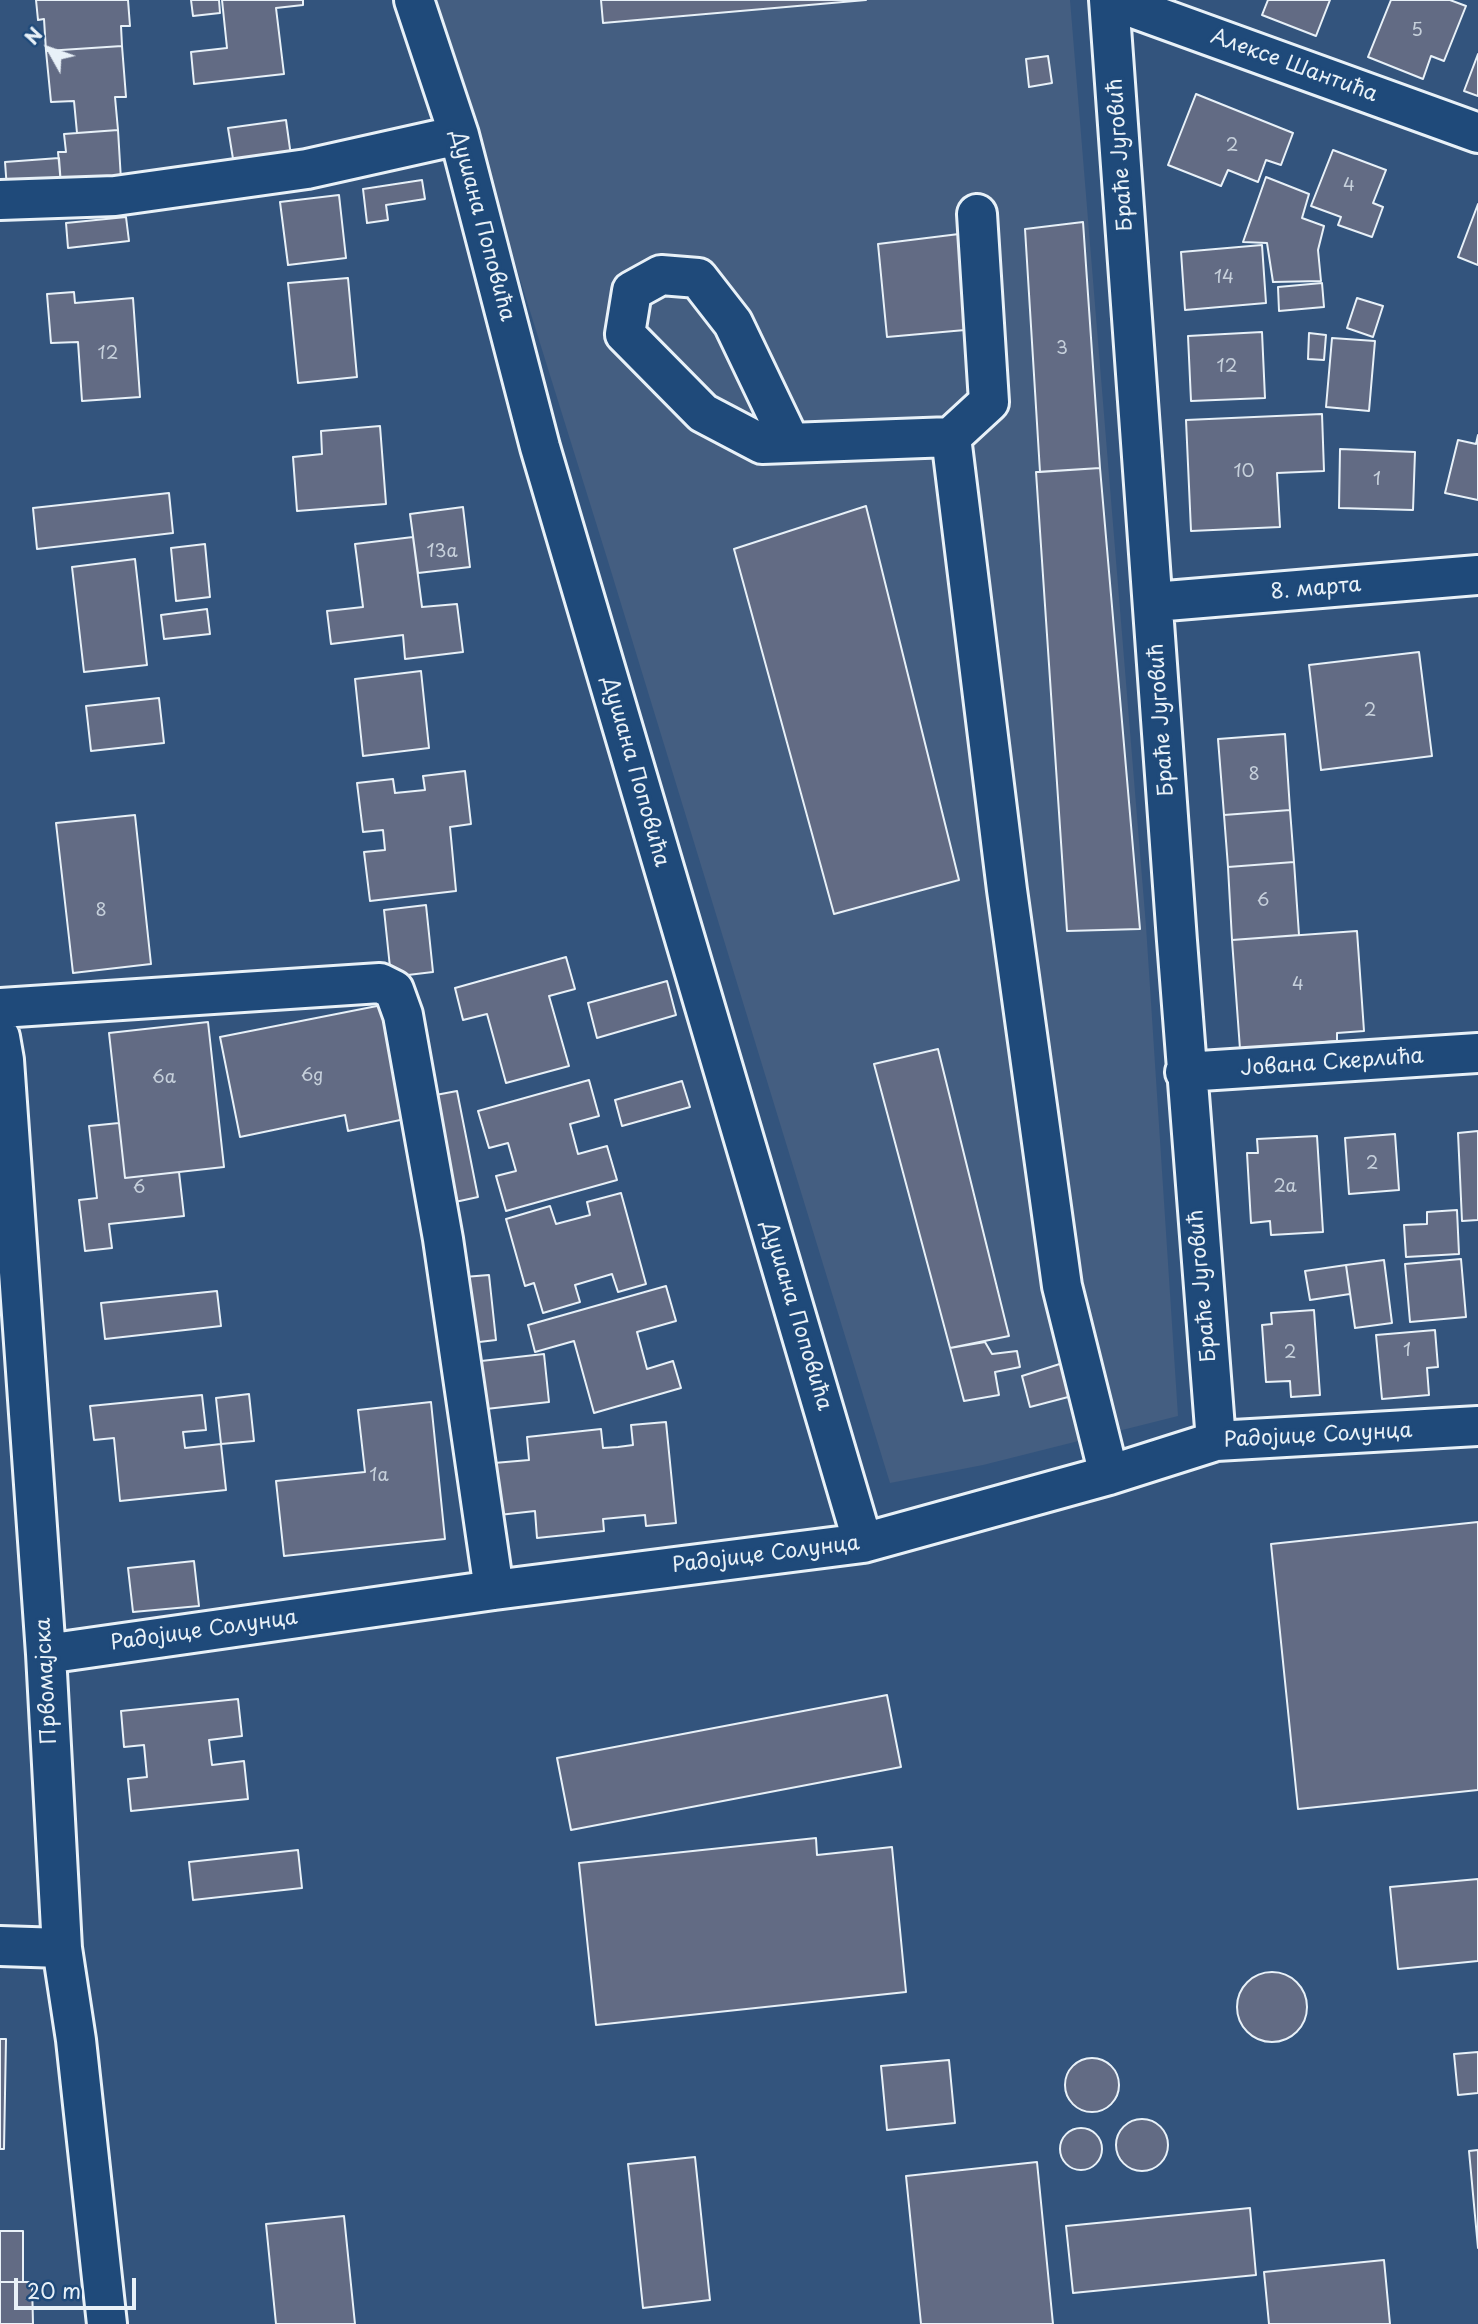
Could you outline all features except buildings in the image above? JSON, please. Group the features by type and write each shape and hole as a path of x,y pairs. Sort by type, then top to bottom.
{"street":[{"name":"Душана Поповића","path":"414,0 459,135 540,447 863,1543"},
{"name":"Алексе Шантића","path":"1110,0 1478,133"},
{"name":"Браће Југовић","path":"1110,0 1185,1072 1216,1441"},
{"path":"0,200 116,196 307,169 459,135"},
{"path":"790,442 733,323 698,278 661,275 632,290 625,334 703,413 762,444 951,437 989,402 977,214"},
{"path":"951,437 1007,890 1062,1286 1109,1475"},
{"name":"8. марта","path":"1154,602 1478,575"},
{"path":"0,1008 380,983 394,990 403,1016 443,1239 494,1590"},
{"name":"Првомајска","path":"0,1037 5,1074 46,1654 62,1948 76,2040 107,2324"},
{"name":"Јована Скерлића","path":"1185,1072 1478,1053"},
{"name":"Радојице Солунца","path":"46,1654 494,1590 863,1543 1109,1475 1216,1441 1478,1426"},
{"path":"0,1946 62,1948"}],"shaded area":[{"path":"433,0 1070,0 1146,926 1178,1416 983,1465 890,1483"}]}
